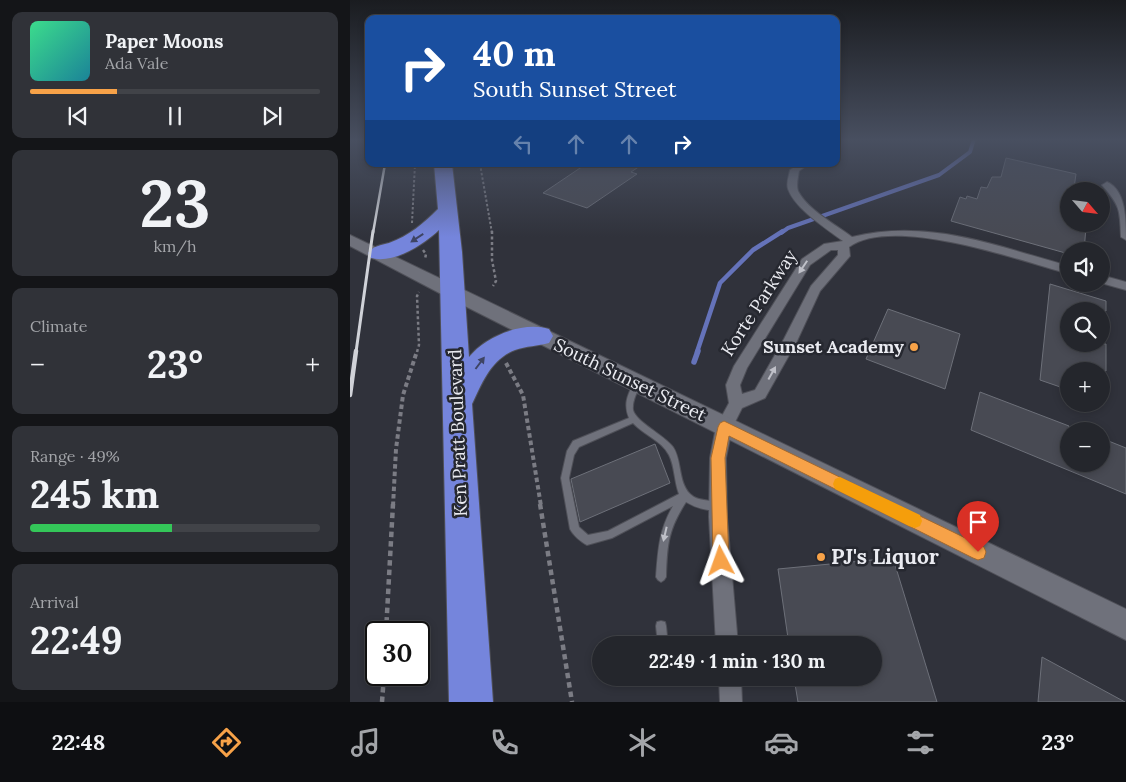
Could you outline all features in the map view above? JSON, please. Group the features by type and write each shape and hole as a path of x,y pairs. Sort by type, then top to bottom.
{"highway":[{"name":"Ken Pratt Boulevard","path":"443,172 448,210 453,293 471,702"},
{"path":"379,253 398,248 416,240 448,210"},
{"path":"457,406 472,374 483,358 499,345 515,338 540,336"}],"street":[{"path":"726,636 718,506 718,458 724,427 737,403 760,394 790,341 816,289 844,256 847,244 794,192 792,180 794,172"},
{"path":"1110,188 1119,195 1125,204 1126,238"},
{"name":"Korte Parkway","path":"737,403 733,386 741,366 806,262 828,246 847,244 874,235 901,233 930,234 1060,268"},
{"name":"South Sunset Street","path":"353,241 453,293 1126,625"},
{"path":"1110,282 1126,286"},
{"path":"730,686 731,702"}],"lane":[{"path":"637,384 630,396 629,409 632,420 665,443 675,461 678,480 686,496 694,503 718,506"},
{"path":"632,420 576,444 570,454 565,478 575,529 587,540 609,535 686,496"},
{"path":"661,577 664,534 669,520 686,496"},
{"path":"661,626 662,636"}],"path":[{"path":"412,223 415,172"},
{"path":"482,172 492,226 492,260 496,280 493,286"},
{"path":"387,621 396,449 403,395 419,346 417,296 419,292"},
{"path":"502,354 524,395 572,702"},
{"path":"382,702 383,686"}],"building":[{"path":"574,172 631,172 637,174 587,208 543,193"},
{"path":"1002,172 1066,172 1076,174 1075,182 1060,182 1060,232 1086,232 1085,242 1060,242 1060,251 951,221 960,197 966,199 967,196 977,199 981,187 987,188 992,177 1001,177"},
{"path":"1050,284 1060,287 1060,292 1076,292 1106,301 1060,302 1060,352 1106,352 1106,362 1060,362 1060,387 1040,380"},
{"name":"Sunset Academy","path":"888,309 960,334 945,389 866,359"},
{"path":"980,392 1060,423 1060,467 971,430"},
{"path":"1110,442 1126,448 1126,494 1073,472 1110,472"},
{"path":"655,444 670,483 580,522 571,479"},
{"path":"893,558 937,702 798,702 795,686 882,686 882,636 788,636 778,569"},
{"path":"1042,657 1125,702 1038,702"}],"waterway":[{"path":"781,233 788,228 939,175 943,172"},
{"path":"697,352 720,283 753,250 783,231"},
{"path":"694,362 698,351"}],"railway":[{"path":"373,233 384,172"},
{"path":"356,352 373,231"},
{"path":"350,395 356,351"}],"slow traffic":[{"path":"840,484 915,521"}],"place":[{"name":"Sunset Academy","path":"914,347"},
{"name":"PJ's Liquor","path":"821,557"}],"route":[{"path":"721,561 718,517 718,458 724,427 978,552"}]}
